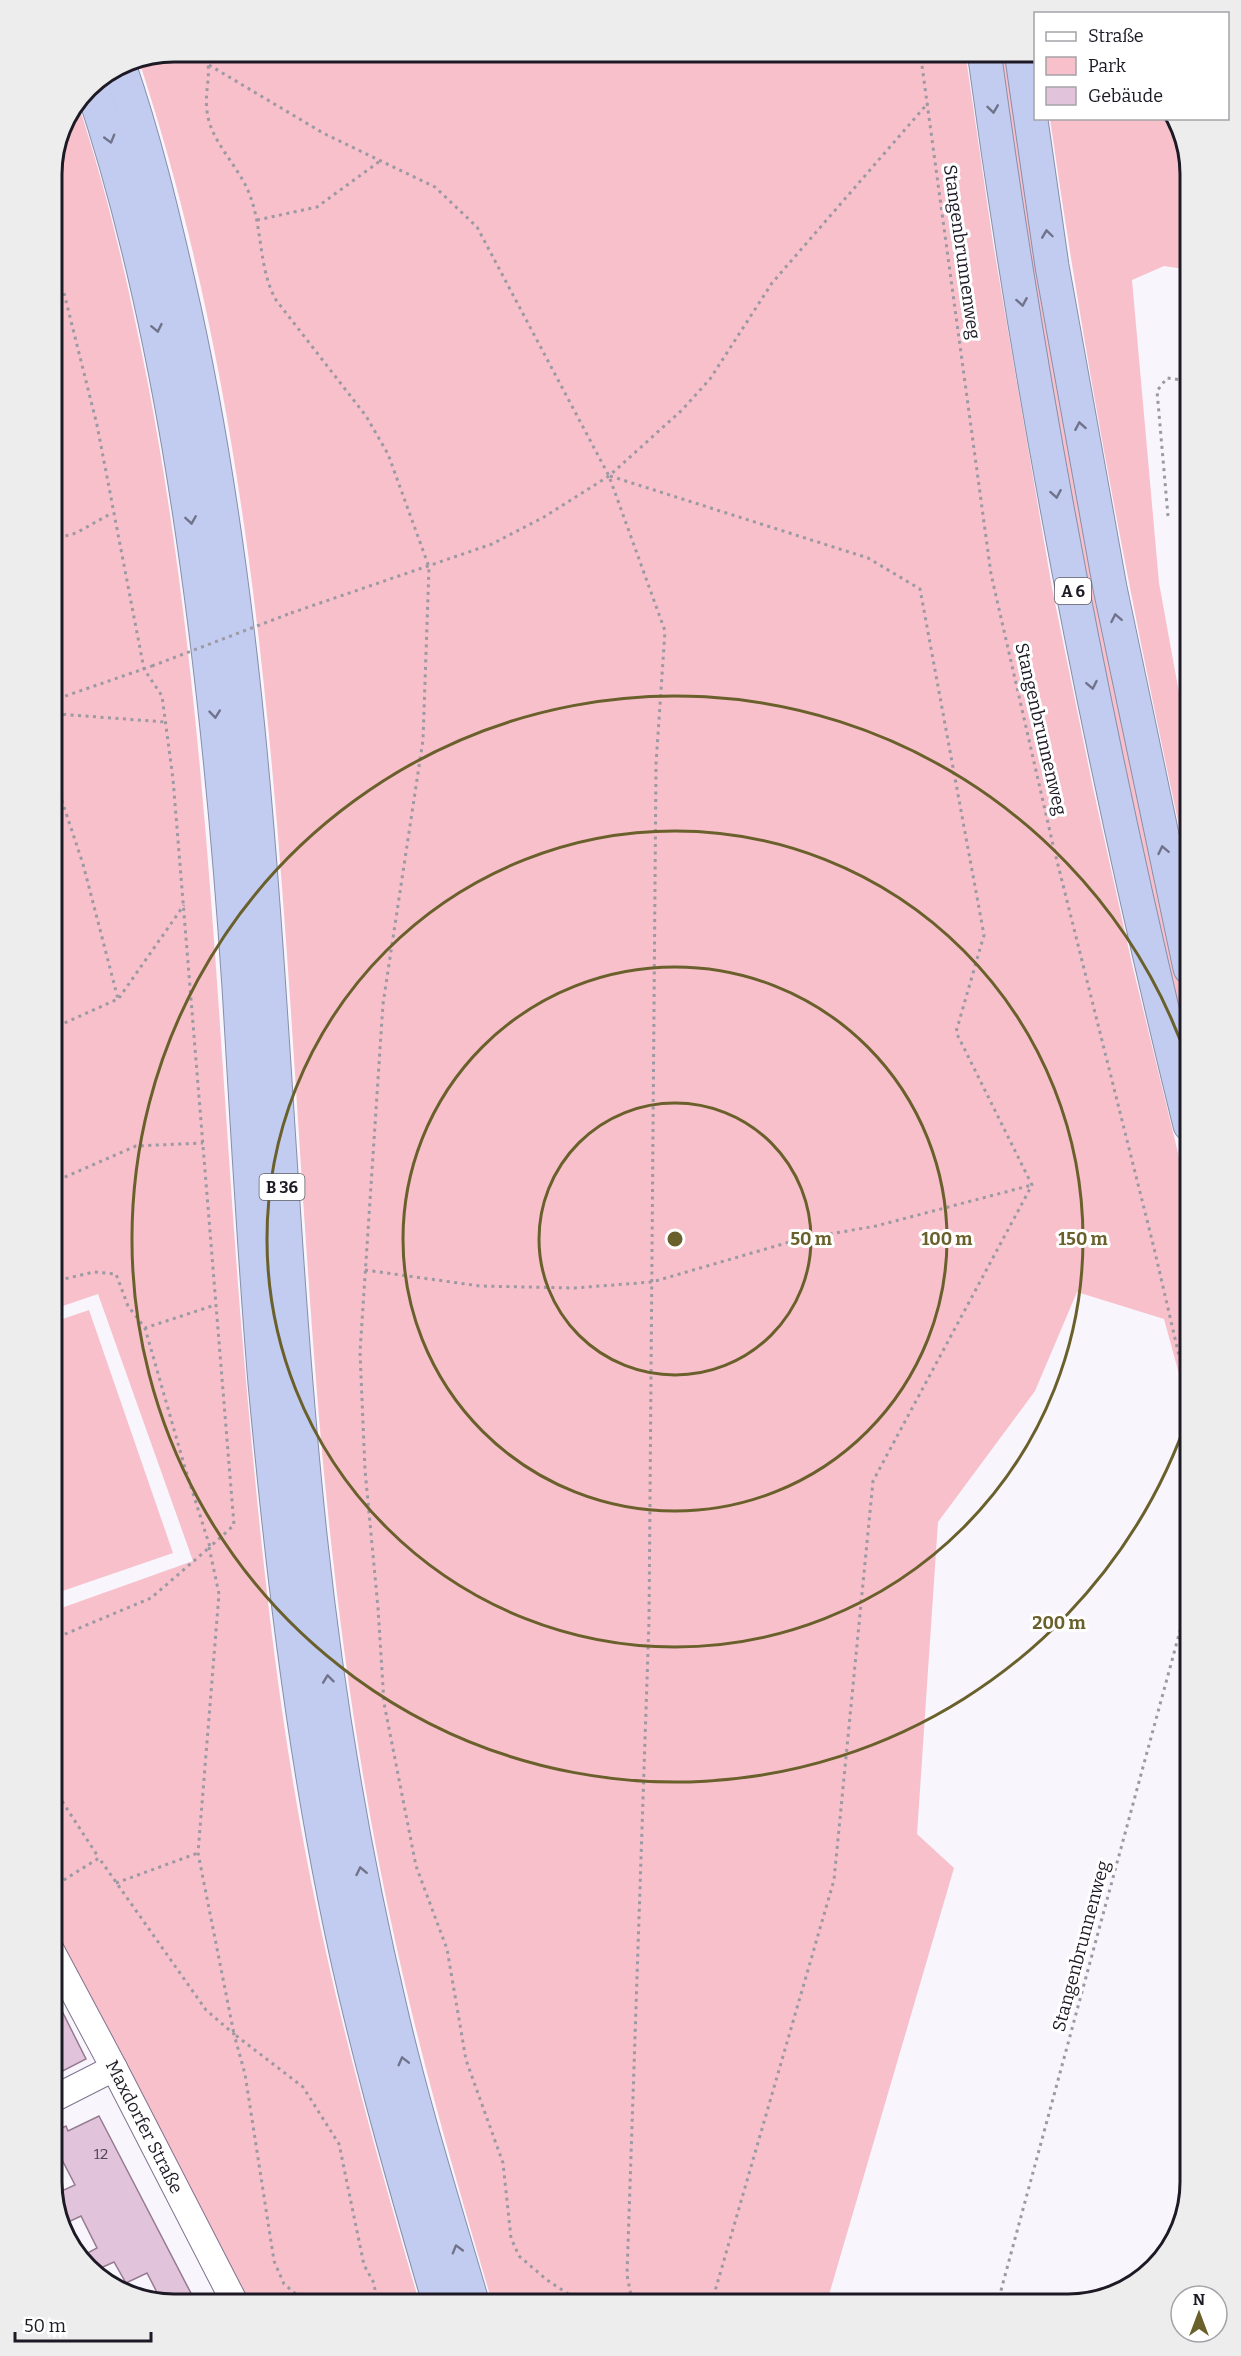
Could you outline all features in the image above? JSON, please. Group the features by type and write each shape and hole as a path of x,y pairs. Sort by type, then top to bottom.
{"highway":[{"name":"A 6","path":"986,62 1023,307 1072,582 1124,841 1180,1082"},
{"name":"A 6","path":"1022,62 1052,266 1108,577 1142,749 1180,922"},
{"name":"B 36","path":"122,74 155,187 185,314 225,532 256,812 290,1299 309,1524 339,1755 351,1825 391,2013 470,2294"},
{"name":"B 36","path":"95,94 109,133 142,259 164,360 202,596 226,825 239,984 266,1389 290,1623 304,1728 335,1903 357,1998 378,2087 437,2294"}],"street":[{"name":"Maxdorfer Straße","path":"62,1971 230,2294"},
{"path":"62,2094 114,2068"}],"path":[{"name":"Stangenbrunnenweg","path":"922,62 991,574 1053,845 1180,1360"},
{"path":"568,2294 547,2280 519,2256 511,2238 502,2163 466,2060 447,1949 416,1866 384,1703 365,1470 360,1352 383,1004 423,740 429,567 388,454 366,416 276,300 269,287 257,220 249,192 213,131 207,111 209,64 323,133 435,187 477,227 609,476 665,631 656,764 649,1621 627,2275 631,2294"},
{"path":"62,697 144,669 291,613 492,544 544,517 609,476 682,410 710,379 772,283 928,103"},
{"path":"257,220 317,207 381,161"},
{"path":"62,297 64,293 95,415 144,669 162,696 173,779 185,904 234,1525 151,1598 62,1635"},
{"path":"1168,516 1156,392 1167,378 1180,380"},
{"path":"609,476 868,558 920,590 984,935 956,1032 1032,1185"},
{"path":"62,537 76,533 113,513"},
{"path":"62,714 165,722"},
{"path":"62,802 82,864 118,999"},
{"path":"62,1024 118,999 185,904"},
{"path":"62,1178 136,1146 203,1143"},
{"path":"365,1270 480,1286 574,1287 652,1282 800,1239 876,1226 1032,1185"},
{"path":"714,2294 834,1880 873,1481 1032,1185"},
{"path":"62,1280 94,1272 116,1274 128,1306 145,1328 210,1547 219,1594 198,1853 234,2034 245,2074 274,2261 284,2284 296,2294"},
{"path":"145,1328 215,1305"},
{"name":"Stangenbrunnenweg","path":"1000,2294 1180,1631"},
{"path":"62,1801 116,1883 206,2010 303,2086 339,2144 364,2265 374,2283 376,2294"},
{"path":"116,1883 198,1853"},
{"path":"62,1881 99,1858"}],"green space":[{"path":"159,62 967,62 993,243 1052,588 1132,964 1180,1161 1180,1377 1164,1319 1077,1292 1035,1391 938,1522 917,1834 954,1868 829,2294 490,2294 428,2078 405,1986 381,1875 348,1680 319,1418 269,731 249,560 222,391 186,223 140,66 144,65"},
{"path":"999,62 1010,62 1163,912 1180,986 1180,1030 1140,854 1051,401"},
{"path":"80,111 108,206 141,348 168,500 184,617 207,852 247,1393 268,1603 287,1742 311,1881 334,1988 375,2147 417,2294 233,2294 62,1952 62,1608 193,1561 98,1294 62,1306 62,159 65,144"},
{"path":"1050,120 1166,120 1174,137 1180,173 1180,268 1164,266 1132,280 1159,583 1180,698 1180,829 1113,499"},
{"path":"89,1310 173,1553 62,1591 62,1319"}],"building":[{"path":"62,2011 86,2059 62,2071"},
{"path":"99,2116 191,2294 157,2293 147,2273 126,2283 114,2262 101,2268 87,2253 97,2248 81,2216 68,2222 64,2205 62,2191 75,2185 62,2160 62,2128 66,2126 68,2131"}]}
